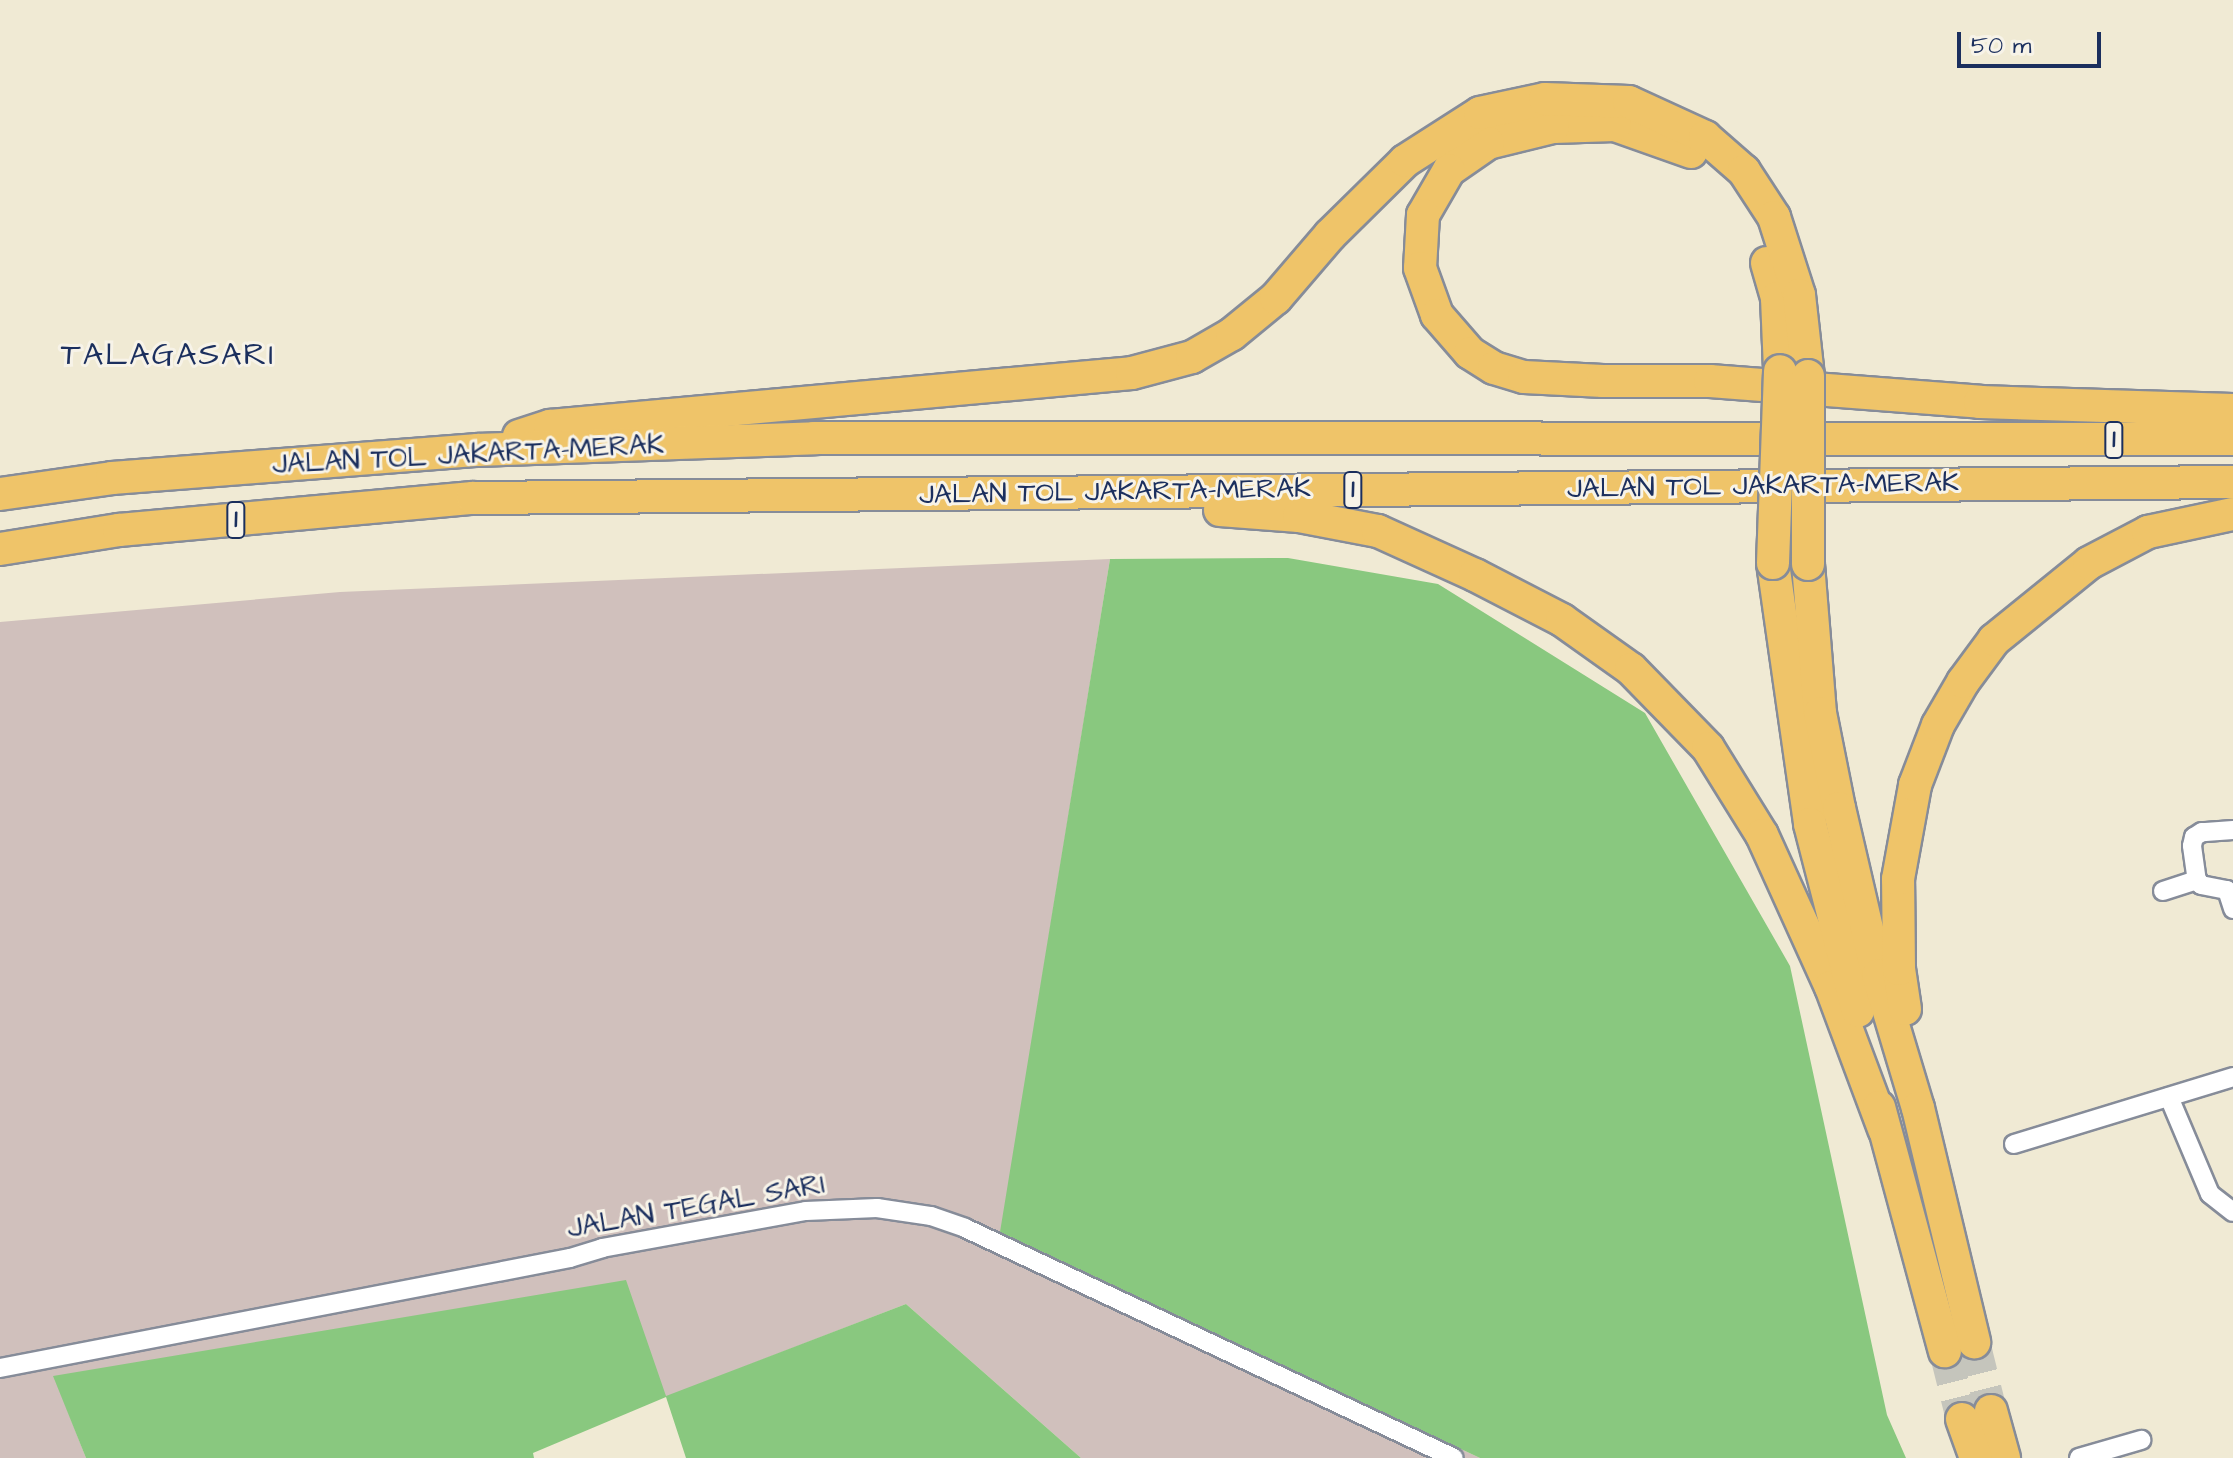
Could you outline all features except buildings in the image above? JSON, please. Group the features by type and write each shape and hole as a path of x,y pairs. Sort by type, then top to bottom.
{"highway":[{"path":"478,450 550,426 1132,373 1192,357 1232,334 1276,298 1330,235 1405,161 1480,113 1545,99 1629,102 1705,137 1744,171 1774,217 1799,295 1794,373 1773,563 1810,824 1852,983 1884,1129"},
{"path":"1918,1108 1878,975 1820,713 1808,564 1794,373 1777,298 1755,223 1728,183 1690,151 1615,125 1553,127 1488,143 1449,170 1423,215 1420,268 1437,315 1470,353 1494,368 1524,377 1710,381 1980,402 2233,410"},
{"name":"JALAN TOL JAKARTA–MERAK","path":"0,494 112,478 478,450 814,438 2233,439"},
{"path":"112,478 119,530"},
{"name":"JALAN TOL JAKARTA–MERAK","path":"0,549 119,530 473,498 2233,482"},
{"path":"473,498 1223,510 1299,516 1378,531 1475,575 1562,620 1631,669 1708,748 1762,835 1831,987 1959,1346 1918,1108 1899,969 1898,879 1915,785 1938,725 1963,682 1994,640 2089,563 2148,532 2233,514"},
{"path":"1976,1458 1976,1415 2004,1458"}],"street":[{"path":"2233,830 2202,832 2194,837 2192,846 2197,880 2201,885 2227,890 2233,909"},
{"path":"2163,891 2197,880"},
{"path":"2014,1144 2233,1077"},
{"path":"2169,1097 2210,1194 2233,1212"},
{"name":"JALAN TEGAL SARI","path":"0,1368 570,1258 602,1248 806,1211 877,1208 931,1216 965,1228 1454,1458"},
{"path":"2079,1458 2141,1440"}],"shaded area":[{"path":"1110,559 1001,1232 1480,1458 1081,1458 906,1304 666,1397 54,1376 86,1458 0,1458 0,622 340,592"}],"green space":[{"path":"1288,558 1438,584 1645,713 1790,966 1887,1415 1906,1458 1480,1458 1000,1232 1110,559"},
{"path":"626,1280 666,1396 906,1304 1081,1458 686,1458 666,1397 533,1453 534,1458 86,1458 53,1376"}],"tunnel":[{"path":"1974,1342 1991,1411"},
{"path":"1945,1351 1962,1419"}],"district":[{"name":"TALAGASARI","path":"168,355"}]}
